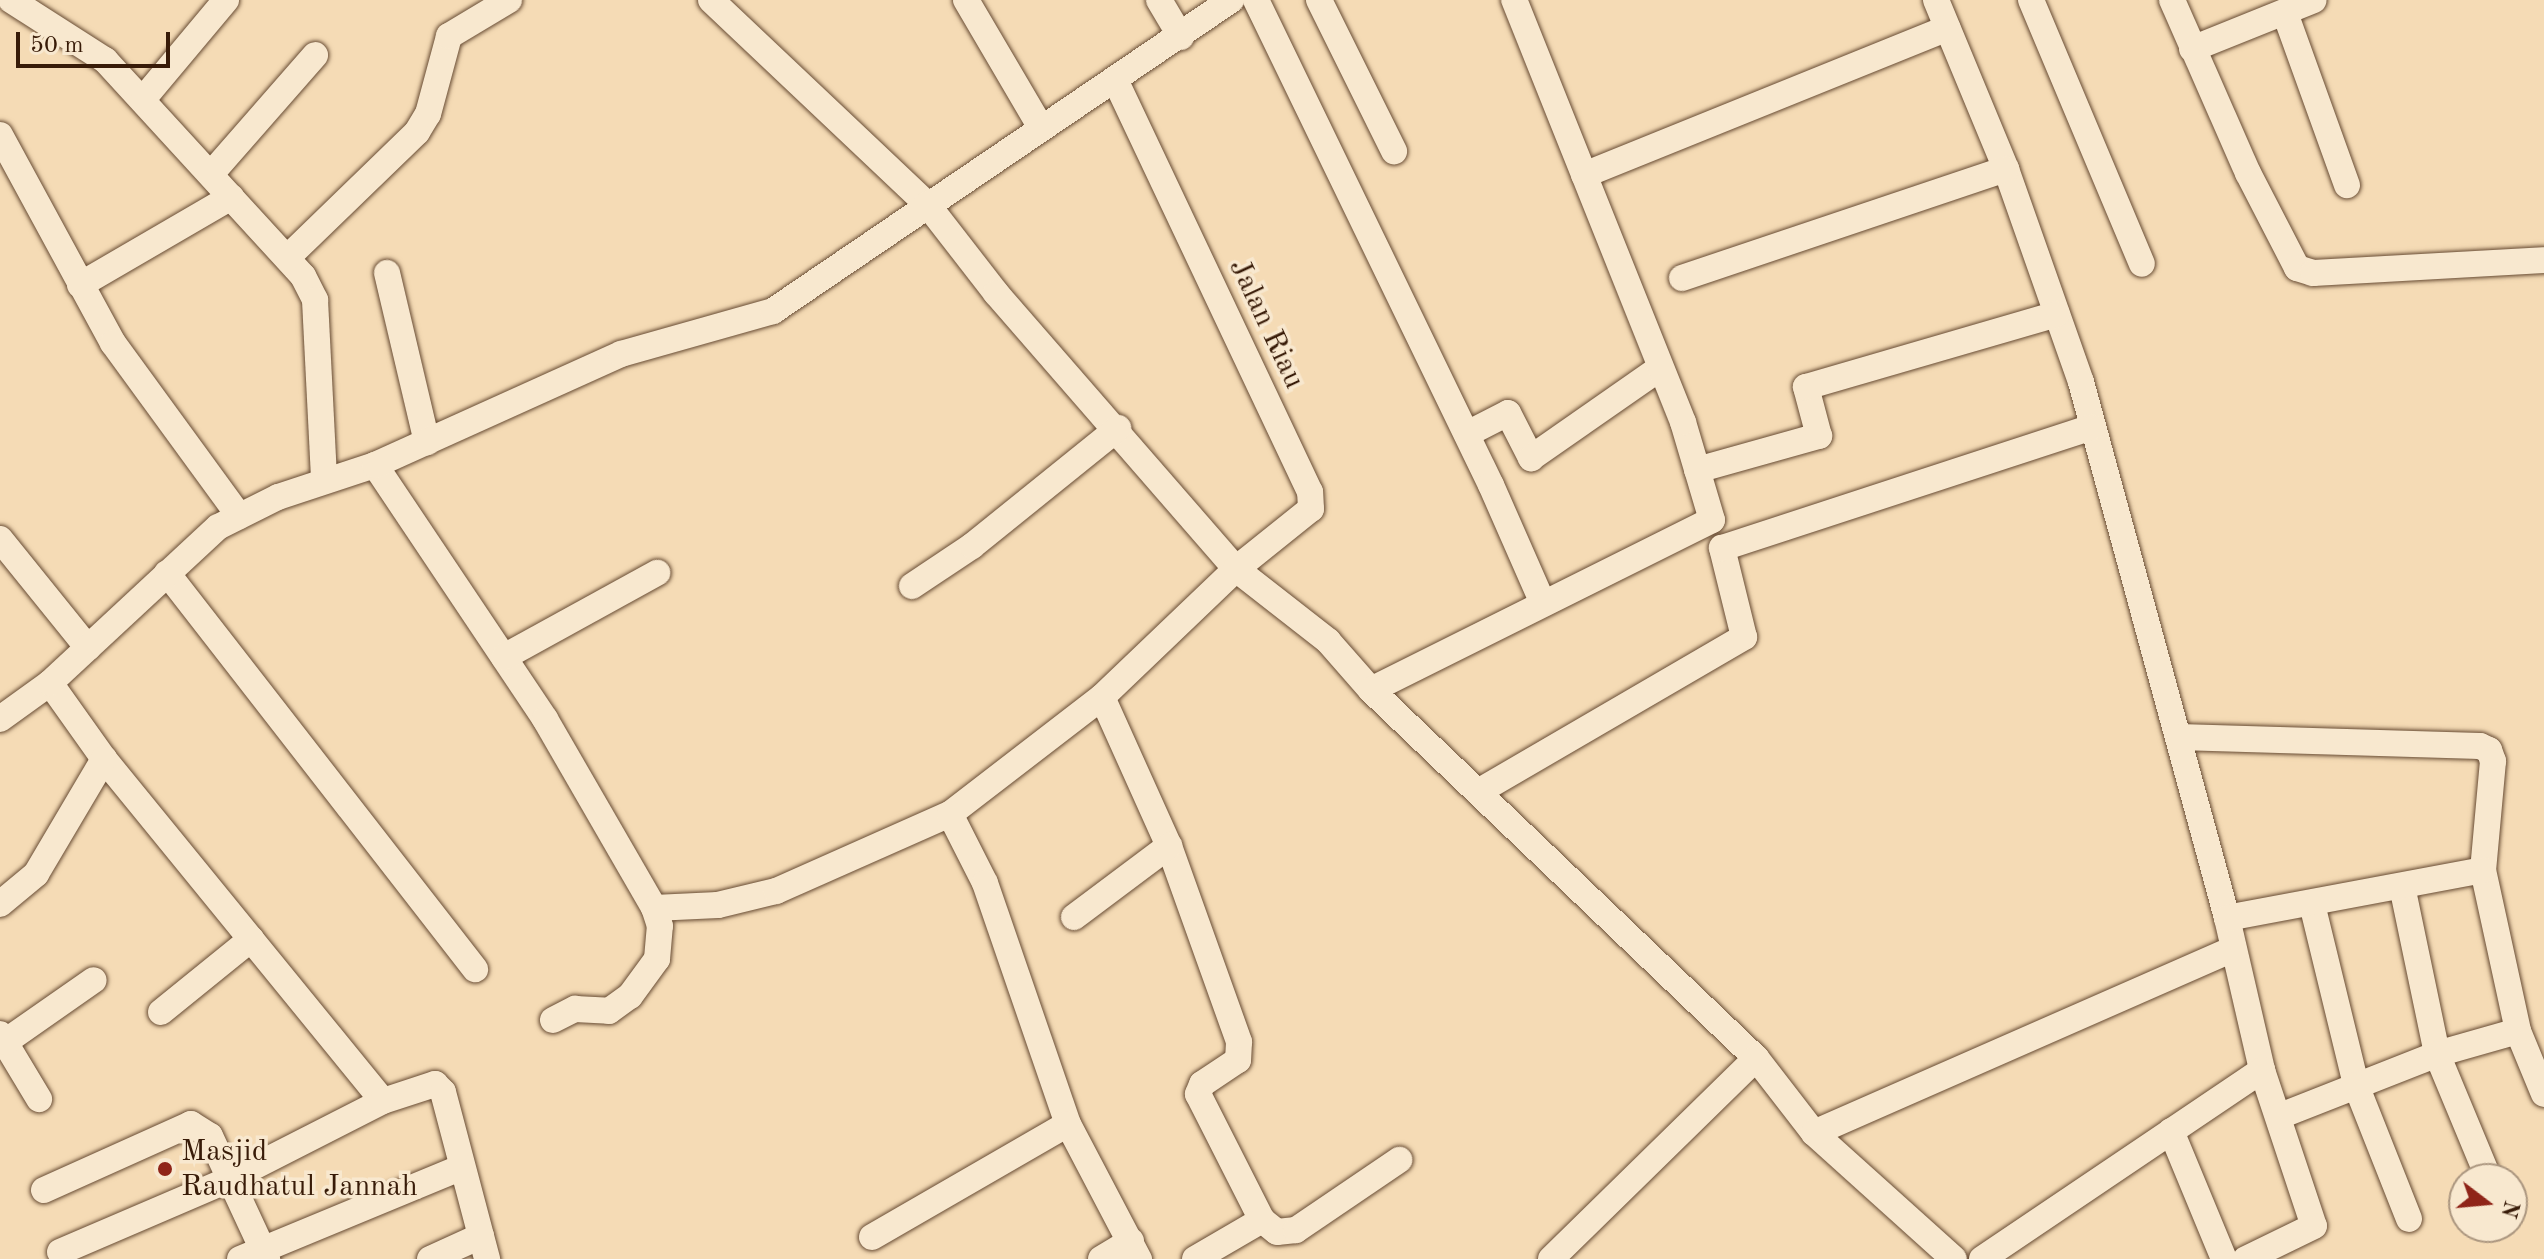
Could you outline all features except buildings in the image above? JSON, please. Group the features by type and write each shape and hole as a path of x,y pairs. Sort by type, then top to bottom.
{"street":[{"path":"11,0 87,46 144,98 287,258 315,300 324,478"},
{"path":"144,98 226,0"},
{"path":"287,258 417,132 428,114 449,36 509,0"},
{"path":"711,0 927,204 996,293 1118,428 1236,569 1328,641 1371,690 1756,1058 1814,1133 1954,1259"},
{"path":"966,0 1040,126"},
{"path":"1159,0 1181,37"},
{"path":"0,719 50,683 218,527 324,478 375,465 621,354 773,311 1040,126 1181,37 1231,0"},
{"path":"1256,0 1467,434 1542,601"},
{"path":"1319,0 1394,151"},
{"path":"1478,792 1744,637 1722,548 1697,470 1660,368 1514,0"},
{"path":"1936,0 2006,169 2057,314 2092,427 2227,918 2262,1070 2280,1116 2314,1226 2246,1259"},
{"path":"2031,0 2142,264"},
{"path":"2172,0 2192,49 2297,268 2331,272 2544,260"},
{"path":"2192,49 2314,0"},
{"path":"2285,13 2347,185"},
{"path":"1584,175 1947,28"},
{"path":"211,174 315,55"},
{"name":"Jalan Riau","path":"654,908 718,905 776,891 950,814 1102,697 1236,569 1307,516 1313,500 1115,80"},
{"path":"0,135 124,361 239,516"},
{"path":"1682,278 2006,169"},
{"path":"80,285 231,197"},
{"path":"387,273 427,442"},
{"path":"1697,470 1819,436 1806,387 2057,314"},
{"path":"1467,434 1508,413 1531,458 1660,368"},
{"path":"1722,548 2092,427"},
{"path":"912,586 972,546 1118,428"},
{"path":"375,465 504,657 654,908 661,945 654,966 636,989 613,1010 575,1009 553,1020"},
{"path":"1371,690 1542,601 1712,520"},
{"path":"0,539 88,648"},
{"path":"167,573 475,969"},
{"path":"504,657 657,573"},
{"path":"50,683 104,759 383,1101"},
{"path":"1102,697 1169,846 1240,1050 1235,1064 1202,1084 1200,1099 1262,1220 1277,1232 1296,1230 1399,1160"},
{"path":"2179,737 2487,748 2493,761 2483,870 2518,1031 2544,1094"},
{"path":"0,904 36,874 104,759"},
{"path":"950,814 985,883 1068,1124 1135,1250 1101,1259"},
{"path":"1074,917 1169,846"},
{"path":"2227,918 2483,870"},
{"path":"2402,886 2437,1054 2482,1163"},
{"path":"2312,904 2356,1085 2409,1219"},
{"path":"161,1012 251,939"},
{"path":"1814,1133 2233,949"},
{"path":"39,1099 2,1038 94,980"},
{"path":"2280,1116 2437,1054 2518,1031"},
{"path":"1551,1259 1756,1058"},
{"path":"1982,1259 2262,1070"},
{"path":"60,1252 228,1180 383,1101 435,1084 443,1092 484,1247 430,1259"},
{"path":"44,1190 191,1124 210,1136 256,1256 462,1167"},
{"path":"872,1237 1068,1124"},
{"path":"2171,1131 2224,1259"},
{"path":"1195,1259 1262,1220"}],"place":[{"name":"Masjid Raudhatul Jannah","path":"165,1169"}]}
